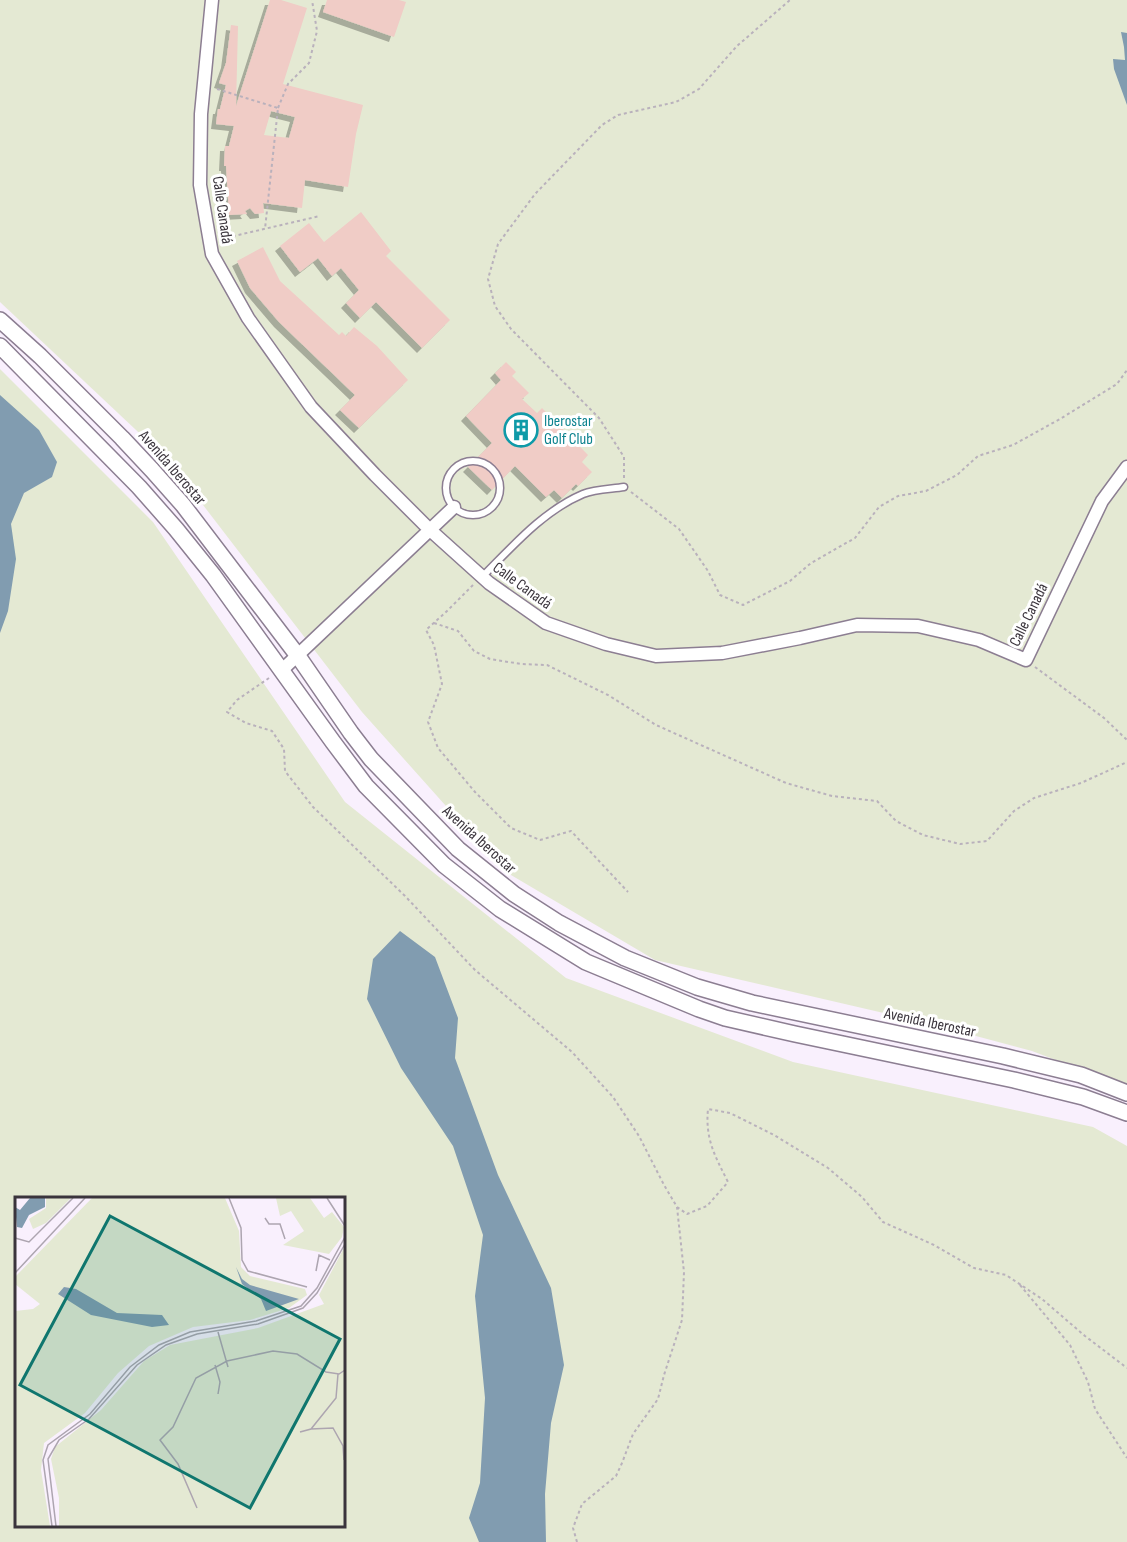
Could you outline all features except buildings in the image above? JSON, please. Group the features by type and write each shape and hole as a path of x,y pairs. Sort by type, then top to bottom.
{"street":[{"name":"Calle Canadá","path":"212,0 201,114 200,184 212,254 248,318 311,407 429,530 482,577 546,623 606,644 656,656 722,653 857,625 918,626 979,640 1026,660 1102,501 1127,467"},
{"name":"Avenida Iberostar","path":"0,320 40,356 152,470 183,505 298,656 371,759 458,849 514,894 559,923 625,958 697,987 752,1003 1003,1056 1081,1076 1127,1093"},
{"path":"0,346 139,487 176,530 213,575 366,786 444,865 500,909 586,962 699,1010 795,1034 1014,1080 1083,1097 1127,1113"},
{"path":"282,670 453,507"}],"lane":[{"path":"471,461 480,461 488,465 499,479 501,488 494,505 479,515 470,515 453,507 446,491 446,483 455,467 471,461"},
{"path":"482,577 523,536 558,507 585,494 624,487"}],"path":[{"path":"265,229 278,108 288,84 309,63 317,31 312,0"},
{"path":"790,0 737,46 699,89 676,102 618,115 602,125 535,194 498,244 488,279 495,306 511,328 599,418 624,457 624,487 679,529 708,571 720,594 743,605 790,581 811,563 855,538 879,507 898,496 926,491 957,475 978,456 1013,445 1117,384 1127,370"},
{"path":"204,85 278,108"},
{"path":"210,241 320,216"},
{"path":"482,577 426,630 434,645 442,684 428,722 438,748 475,792 511,828 540,840 571,831 628,892"},
{"path":"434,623 458,631 474,651 490,659 547,665 608,695 656,725 786,783 831,796 877,801 896,821 922,835 960,844 987,842 1014,811 1034,798 1081,783 1127,762"},
{"path":"1026,660 1104,718 1127,740"},
{"path":"282,670 237,700 226,712 246,723 272,731 284,749 285,771 313,807 405,896 475,970 572,1052 613,1097 639,1136 678,1207 687,1214 708,1206 728,1182 710,1144 708,1109 730,1113 774,1135 828,1168 862,1197 883,1222 934,1245 974,1268 1006,1275 1042,1299 1127,1368"},
{"path":"577,1542 573,1528 582,1504 616,1476 633,1434 658,1399 682,1320 684,1272 678,1207"},
{"path":"1018,1283 1070,1345 1088,1382 1095,1409 1127,1458"}],"green space":[{"path":"0,0 1127,0 1127,1087 1032,1051 931,1024 655,960 504,871 362,712 170,462 0,302"},
{"path":"0,369 153,522 345,802 566,978 793,1062 1093,1127 1127,1146 1127,1542 0,1542"}],"water":[{"path":"1121,32 1127,33 1127,105 1114,69 1113,59 1125,60"},
{"path":"0,395 39,430 57,462 52,477 24,493 11,524 16,559 8,611 0,633"},
{"path":"400,931 435,957 458,1018 455,1058 498,1175 551,1288 564,1365 551,1423 545,1494 546,1542 479,1542 469,1518 480,1483 485,1398 475,1296 483,1235 453,1146 401,1068 367,999 373,959"}],"place":[{"name":"Iberostar Golf Club","path":"521,430"}]}
